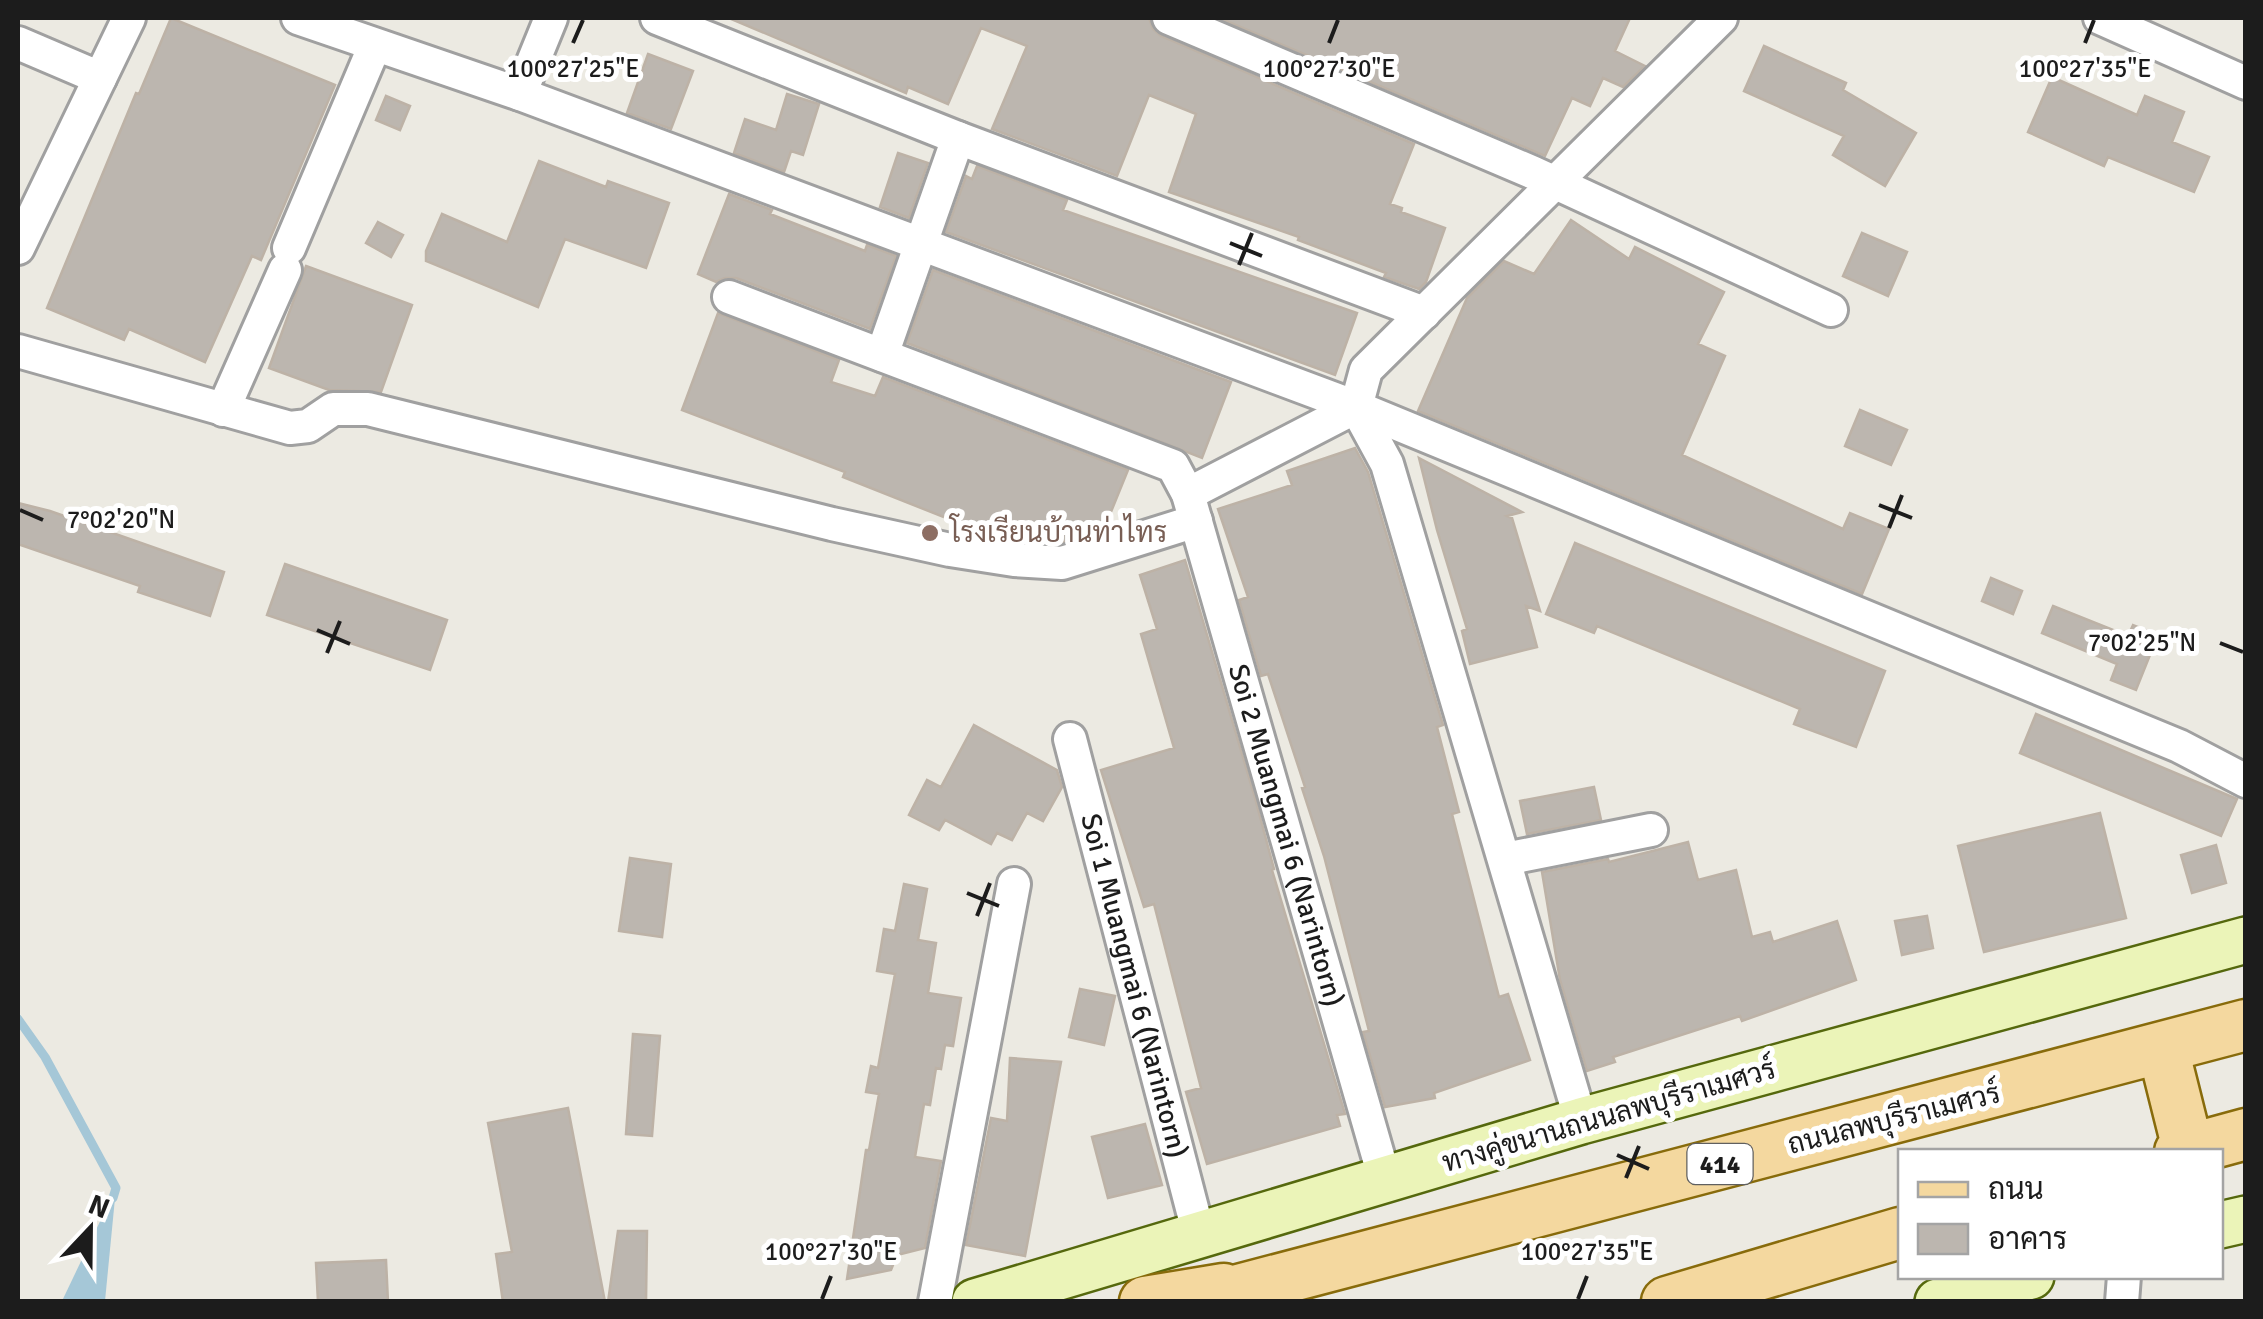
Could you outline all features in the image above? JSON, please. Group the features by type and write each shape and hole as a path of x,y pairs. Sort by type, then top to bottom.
{"main road":[{"name":"ทางคู่ขนานถนนลพบุรีราเมศวร์","path":"974,1302 1581,1121 2246,940"},
{"name":"ถนนลพบุรีราเมศวร์","path":"1193,1302 2246,1025"},
{"path":"2163,1049 2184,1149"},
{"path":"2188,1149 2246,1134"},
{"path":"1667,1302 1898,1234"},
{"path":"1938,1302 2020,1279"},
{"path":"1145,1302 1253,1284"}],"street":[{"path":"18,248 31,188 100,78 129,18"},
{"path":"298,18 520,94 1356,407 2161,738 2246,781"},
{"path":"520,94 551,18"},
{"path":"657,18 958,138 1424,313"},
{"path":"1169,18 1554,183 1831,310"},
{"path":"18,351 299,428 333,409 368,409 832,524 950,550 1062,563 1192,507 1356,407 1366,370 1721,18"},
{"path":"2100,18 2246,83"},
{"path":"18,43 100,78"},
{"path":"222,410 375,45"},
{"path":"882,356 958,138"},
{"name":"Soi 2 Muangmai 6 (Narintorn)","path":"729,296 1173,466 1192,507 1385,1180"},
{"path":"1356,407 1387,464 1581,1121"},
{"name":"Soi 1 Muangmai 6 (Narintorn)","path":"1070,738 1199,1234"},
{"path":"1506,859 1652,830"},
{"path":"936,1302 1014,884"}],"water":[{"path":"116,1188 105,1301 62,1301"}],"building":[{"path":"171,18 335,85 261,260 252,256 205,362 129,329 124,340 47,308"},
{"path":"729,18 1149,18 1161,36 1414,144 1390,204 1445,228 1426,282 1419,289 1298,240 1299,237 1169,192 1196,114 1149,95 1117,176 992,129 1027,46 981,28 948,104 908,87 906,93"},
{"path":"1219,18 1630,18 1615,51 1645,66 1623,87 1603,78 1590,106 1572,98 1545,156"},
{"path":"1764,46 1846,83 1843,90 1916,133 1885,186 1833,155 1844,136 1744,91"},
{"path":"648,54 693,71 671,129 627,113"},
{"path":"2052,77 2137,115 2145,96 2184,112 2172,142 2209,157 2194,192 2108,157 2104,166 2028,132"},
{"path":"787,94 819,104 803,155 791,151 784,172 734,153 745,119 776,130"},
{"path":"386,96 410,106 400,130 376,120"},
{"path":"898,153 928,163 909,218 880,207"},
{"path":"539,161 606,187 608,181 669,203 646,268 565,239 538,307 426,261 426,251 442,214 507,242"},
{"path":"977,166 1067,200 1063,210 1357,313 1335,375 946,232 966,176 972,179"},
{"path":"729,194 865,251 867,245 896,256 870,329 736,278 716,282 698,274"},
{"path":"1571,220 1629,259 1635,247 1724,292 1698,344 1725,356 1682,455 1843,529 1850,513 1889,529 1862,594 1418,411 1467,298 1504,261 1534,274"},
{"path":"378,222 403,235 391,257 366,243"},
{"path":"1862,233 1907,252 1888,296 1843,276"},
{"path":"306,266 412,305 381,392 329,390 269,368"},
{"path":"933,270 1231,382 1202,458 907,343"},
{"path":"718,313 839,360 831,382 875,396 883,377 1128,470 1104,529 1060,543 994,537 843,477 845,472 682,410"},
{"path":"1860,410 1907,430 1891,465 1845,446"},
{"path":"1355,448 1368,472 1443,725 1437,727 1459,812 1452,814 1499,997 1508,994 1530,1060 1434,1093 1435,1098 1385,1107 1363,1032 1369,1031 1324,856 1302,788 1305,787 1268,674 1261,676 1239,600 1248,597 1218,509 1292,485 1287,471"},
{"path":"1419,458 1522,512 1507,516 1512,518 1540,611 1526,606 1537,647 1470,664 1462,631 1467,629"},
{"path":"18,503 224,572 210,616 138,592 140,586 18,544"},
{"path":"1575,543 1885,671 1856,747 1794,724 1800,709 1597,626 1594,633 1546,614"},
{"path":"1185,560 1345,1114 1337,1115 1340,1126 1207,1164 1186,1092 1201,1088 1154,904 1144,907 1101,770 1174,748 1141,634 1157,629 1140,575"},
{"path":"285,564 447,620 430,670 267,615"},
{"path":"1991,578 2022,591 2013,614 1982,601"},
{"path":"2053,606 2128,636 2133,625 2158,635 2136,690 2111,680 2117,664 2042,633"},
{"path":"2036,714 2237,799 2221,836 2020,753"},
{"path":"974,725 1057,770 1062,787 1043,821 1027,813 1012,840 997,833 991,844 945,820 939,830 909,815 927,780 941,787"},
{"path":"1594,787 1601,820 1527,834 1520,801"},
{"path":"2100,813 2126,918 1984,952 1958,846"},
{"path":"1688,842 1698,880 1736,870 1752,937 1770,932 1773,942 1837,921 1856,980 1742,1021 1740,1016 1613,1057 1615,1062 1587,1071 1560,980 1542,872 1608,859 1609,862"},
{"path":"2216,845 2226,883 2192,893 2181,855"},
{"path":"630,858 671,864 662,937 619,931"},
{"path":"904,884 927,889 918,940 936,943 928,993 961,998 953,1046 945,1045 941,1069 936,1068 930,1105 924,1104 915,1157 941,1161 925,1248 897,1255 891,1270 847,1279 866,1150 879,1094 866,1092 871,1066 878,1068 895,974 877,971 884,929 895,931"},
{"path":"1927,916 1933,948 1902,955 1895,921"},
{"path":"1080,989 1115,996 1104,1045 1069,1037"},
{"path":"633,1034 660,1036 652,1136 626,1134"},
{"path":"1010,1058 1061,1062 1025,1256 966,1245 991,1118 1007,1121"},
{"path":"568,1108 605,1302 503,1302 496,1254 512,1252 488,1123"},
{"path":"1145,1124 1162,1185 1108,1198 1092,1137"},
{"path":"618,1231 647,1231 646,1302 608,1302"},
{"path":"386,1260 388,1302 318,1302 316,1263"}],"waterway":[{"path":"18,1019 45,1057 116,1188 113,1198"}],"place":[{"name":"โรงเรียนบ้านท่าไทร","path":"930,533"}]}
